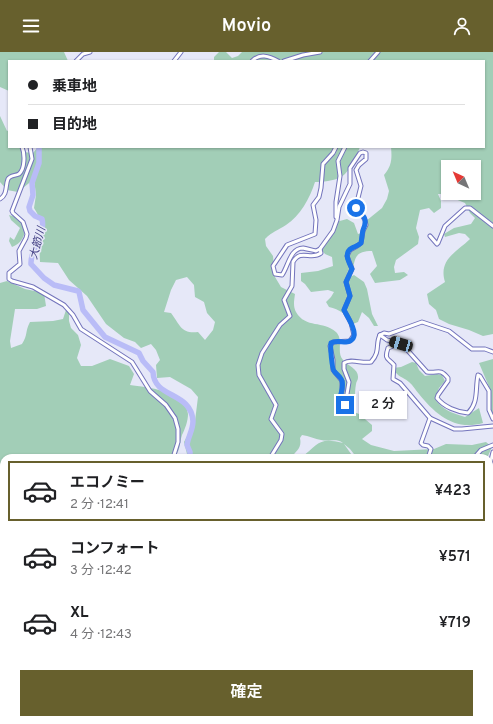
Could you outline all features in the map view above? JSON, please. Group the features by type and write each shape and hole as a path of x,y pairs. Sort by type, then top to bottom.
{"street":[{"path":"77,60 83,54 90,52"},
{"path":"175,60 181,52"},
{"path":"287,60 302,55 320,52"},
{"path":"371,60 378,52"},
{"path":"254,60 260,56 266,56 276,60"},
{"path":"0,198 5,195 8,178 20,172 25,157 22,148"},
{"path":"30,148 32,159 12,211 23,222 27,234 19,251 20,264 9,273 9,278 12,281 34,287 64,305 73,315 81,328 132,362 150,391 166,405 175,418 178,429 178,442 174,454"},
{"path":"320,249 316,251 303,248 298,250 290,258 282,275 275,274 273,266 287,245 315,234 316,220 313,205 319,197 323,164 336,148"},
{"path":"337,220 336,202 340,176 338,161 344,148"},
{"path":"272,454 281,440 282,434 271,419 276,404 259,375 258,365 262,353 280,324 290,316 284,300 292,286 293,262 300,255 318,255 321,252 320,249 333,231 337,220 339,207 350,184 350,168 360,153 363,152 366,153 366,159 356,170 361,190 356,208 363,215 366,225 363,231 361,243 350,250 347,256 352,269 346,282 350,296 344,310 351,322 354,335 352,340 348,342 334,341 330,346 333,360 333,370 342,381 340,400 342,404 346,405 348,402 346,394 349,382 344,369 344,362 348,360 365,363 371,362 378,349 378,338 380,334"},
{"path":"430,236 437,244 445,226 465,208 470,208 493,226"},
{"path":"380,334 389,334 422,322 449,331 472,349 485,349 493,352"},
{"path":"380,334 386,340 401,344 427,372 430,373 439,371 444,373 448,378 448,381 437,398 448,407 468,413 475,401 478,375 480,376 489,391 489,410 493,419"},
{"path":"401,344 388,348 385,355 394,366 393,379 400,384 430,418 454,429 493,426"},
{"path":"429,454 431,449 421,443 430,418"},
{"path":"478,454 481,450 493,445"}],"green space":[{"path":"0,52 64,52 68,60 8,60 8,91 0,87"},
{"path":"219,52 226,52 232,58 238,56 242,52 493,52 493,334 483,336 439,319 436,310 429,304 427,294 445,282 444,267 446,262 470,239 465,234 459,233 445,237 444,234 454,228 471,224 475,218 470,213 465,203 458,200 481,200 481,160 441,160 441,194 438,194 441,201 441,208 434,213 429,208 420,210 416,228 419,237 418,244 396,260 394,267 395,273 404,272 408,275 400,280 375,283 370,274 377,266 372,251 363,252 358,255 353,269 348,271 346,279 354,275 364,282 367,289 372,314 378,326 374,326 369,318 362,312 358,322 353,324 346,315 329,307 326,302 334,292 328,290 311,292 301,281 301,273 318,271 333,266 332,257 325,254 321,249 336,222 347,219 354,223 358,234 364,232 366,221 382,208 389,191 384,175 391,162 391,148 485,148 485,60 214,60 214,57"},
{"path":"0,116 8,130 8,148 22,148 23,152 33,153 37,148 360,148 352,164 344,175 332,180 315,182 307,200 296,217 265,239 266,246 273,256 275,277 281,287 295,294 294,308 300,317 310,323 331,328 338,335 341,357 357,372 358,375 355,388 355,399 344,408 359,414 372,425 372,431 362,439 371,445 394,451 434,449 446,444 472,445 486,442 492,447 489,454 354,454 344,444 351,454 306,454 316,445 324,441 343,443 338,441 321,440 302,435 300,438 300,447 294,454 187,454 184,442 195,421 198,397 191,389 170,377 157,378 156,365 160,360 156,350 151,344 141,348 135,342 124,338 106,324 87,296 69,280 58,263 40,262 39,239 44,225 34,208 36,195 34,179 18,192 7,190 0,182","holes":["187,277 194,285 195,297 204,302 207,313 215,322 213,330 205,340 198,332 188,332 184,330 171,313 164,312 176,280"]},
{"path":"9,215 16,217 25,226 25,233 22,239 18,244 12,247 9,241 10,237 14,240 20,228 11,220"},
{"path":"7,281 25,289 44,293 46,306 37,309 15,309 10,341 11,348 22,344 30,322 63,319 66,310 69,311 71,328 78,335 81,345 77,358 81,366 92,366 110,359 129,366 134,374 130,385 165,392 180,400 186,406 188,414 187,422 177,454 0,454 0,283"},
{"path":"493,359 493,416 491,414 490,389 479,363"},
{"path":"412,362 416,363 419,370 425,376 437,374 442,375 445,381 439,388 435,399 441,406 465,417 479,408 483,423 464,425 455,423 439,415 432,409 410,383 398,375 393,368 401,367"}],"waterway":[{"name":"大節川","path":"39,148 39,163 32,183 33,195 29,207 30,211 35,216 42,219 43,225 31,258 31,264 44,278 54,285 78,291 83,310 105,337 139,353 143,361 153,372 155,381 159,387 186,404 191,411 193,421 187,445 190,454"}],"route":[{"path":"345,405 341,403 340,400 342,381 333,370 333,360 330,346 334,341 348,342 352,340 354,335 351,322 344,311 344,308 350,296 346,282 352,269 347,258 348,252 361,243 363,231 366,225 363,215 356,208"}]}
